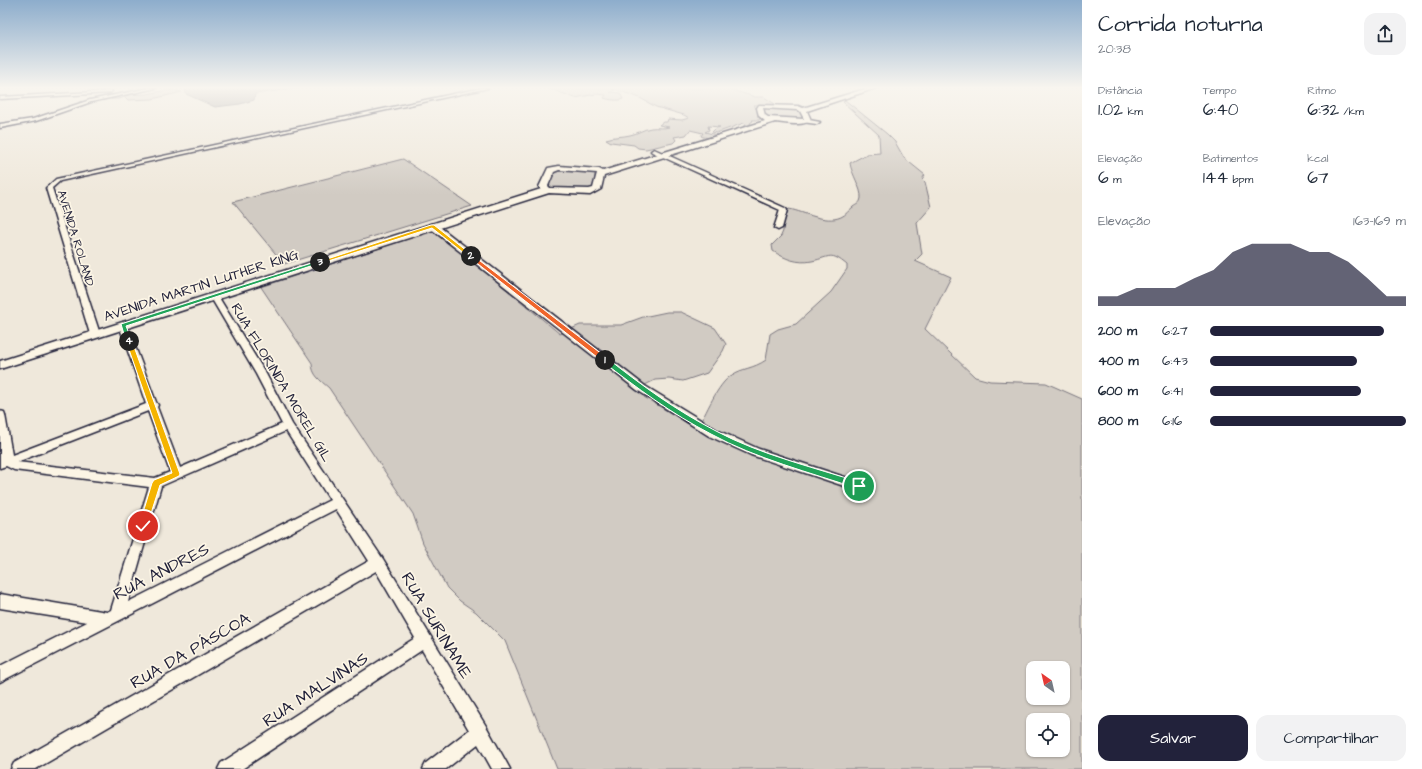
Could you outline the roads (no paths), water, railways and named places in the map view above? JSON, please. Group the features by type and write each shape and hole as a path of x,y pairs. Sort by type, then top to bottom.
{"main road":[{"path":"592,170 741,124"},
{"path":"601,174 761,124"},
{"path":"713,133 722,136"},
{"path":"553,169 592,170 599,171 601,174 597,189 595,191 546,188 551,170 553,169"},
{"name":"AVENIDA MARTIN LUTHER KING","path":"0,358 94,331 546,188"},
{"name":"AVENIDA MARTIN LUTHER KING","path":"0,365 94,331 123,325 433,226 546,188"}],"street":[{"path":"0,126 11,124"},
{"name":"AVENIDA ROLAND","path":"94,331 49,188 52,184 67,177 317,124"},
{"path":"654,151 783,208 784,210 778,228"},
{"path":"433,226 641,388 706,428 756,452 859,486"},
{"name":"RUA FLORINDA MOREL GIL","path":"214,296 261,374 288,426 338,502"},
{"path":"123,325 153,405 176,474"},
{"path":"3,462 153,405"},
{"path":"0,415 3,462"},
{"path":"3,462 14,466 156,483 288,426"},
{"path":"0,601 112,617 156,483"},
{"name":"RUA SURINAME","path":"338,502 425,640 501,769"},
{"name":"RUA ANDRES","path":"0,674 338,502"},
{"name":"RUA DA PÁSCOA","path":"20,769 378,564"},
{"name":"RUA MALVINAS","path":"227,769 425,640"},
{"path":"432,769 480,732"}]}
